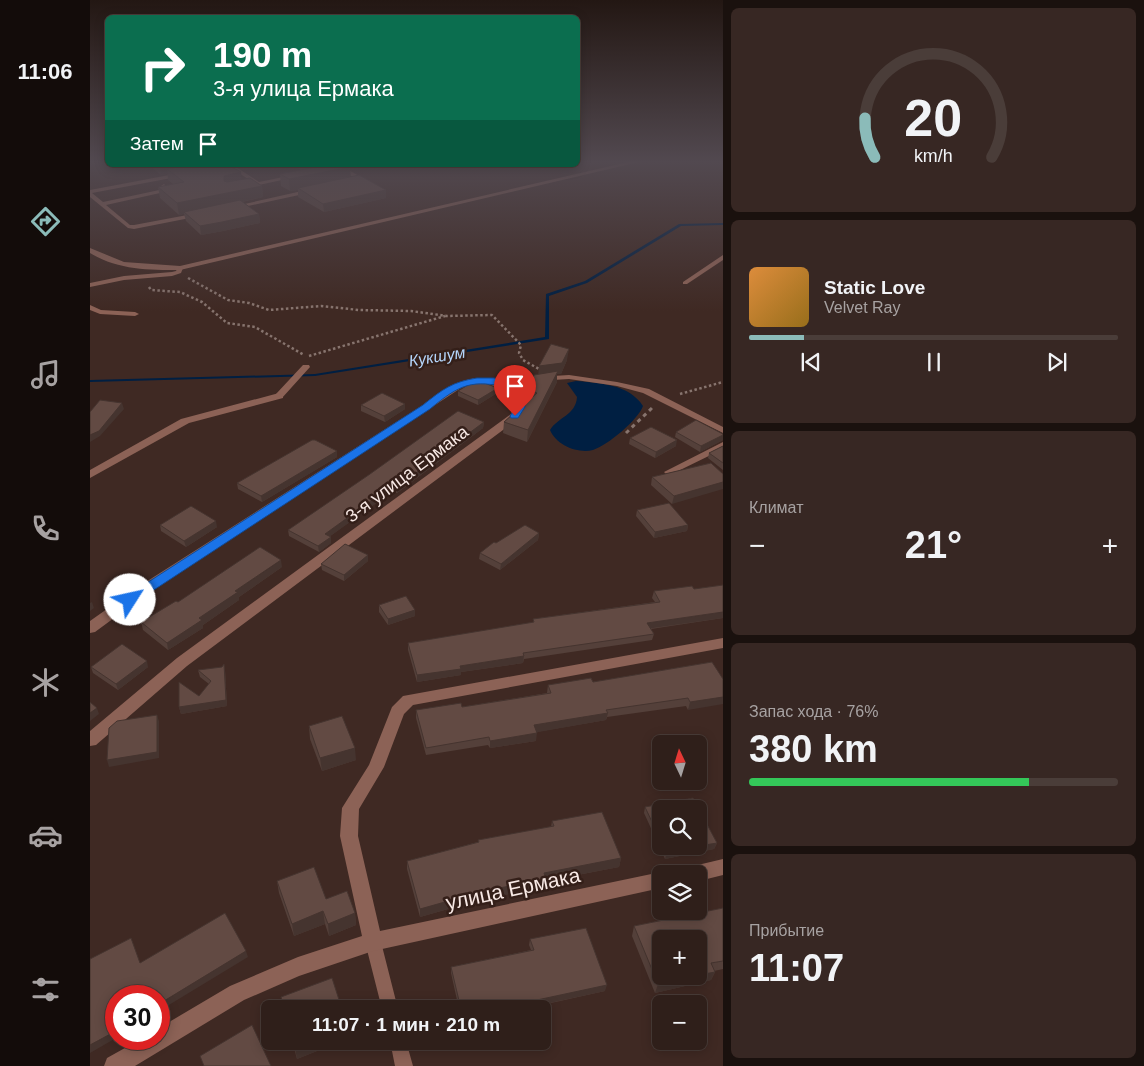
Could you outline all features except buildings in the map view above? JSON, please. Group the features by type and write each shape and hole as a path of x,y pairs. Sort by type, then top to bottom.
{"street":[{"path":"90,250 113,263 124,266 180,268 422,212"},
{"path":"90,628 143,590 427,407 448,389 460,384 477,381 494,381 514,386"},
{"name":"3-я улица Ермака","path":"90,740 182,662 515,416 520,407 519,396 514,386"},
{"path":"90,475 185,421 279,396"},
{"path":"373,942 349,836 351,808 376,767 397,711 408,700 723,644"},
{"path":"707,870 723,867"},
{"name":"улица Ермака","path":"115,1066 237,993 298,967 373,942 652,882"}],"lane":[{"path":"111,212 128,226 134,228 208,212"},
{"path":"685,283 723,257"},
{"path":"90,285 104,281 172,274 179,272 180,268"},
{"path":"90,307 100,312 135,314"},
{"path":"279,396 306,367"},
{"path":"514,386 553,378 569,377 627,386 646,391 723,430"},
{"path":"669,472 723,445"},
{"path":"373,942 388,1000"},
{"path":"400,1050 404,1066"}],"path":[{"path":"172,274 193,280 208,288 214,294 228,300 269,310 321,306 359,310 411,311 447,316 492,315 521,345 519,353 524,360 534,367 569,377"},
{"path":"142,277 151,290 180,292 202,302 226,323 255,327 306,356 447,316"},
{"path":"626,433 662,399 723,382"}],"water":[{"path":"576,381 604,384 622,389 630,393 643,406 629,425 614,438 599,447 593,450 581,451 568,447 557,440 550,430 570,412 576,403 577,397 567,383"}],"waterway":[{"name":"Кукшум","path":"90,381 315,375 547,338 547,295 586,282 680,225 723,224"}],"route":[{"path":"130,600 427,407 448,389 460,384 477,381 494,381 514,386 519,396 520,407 515,416"}]}
